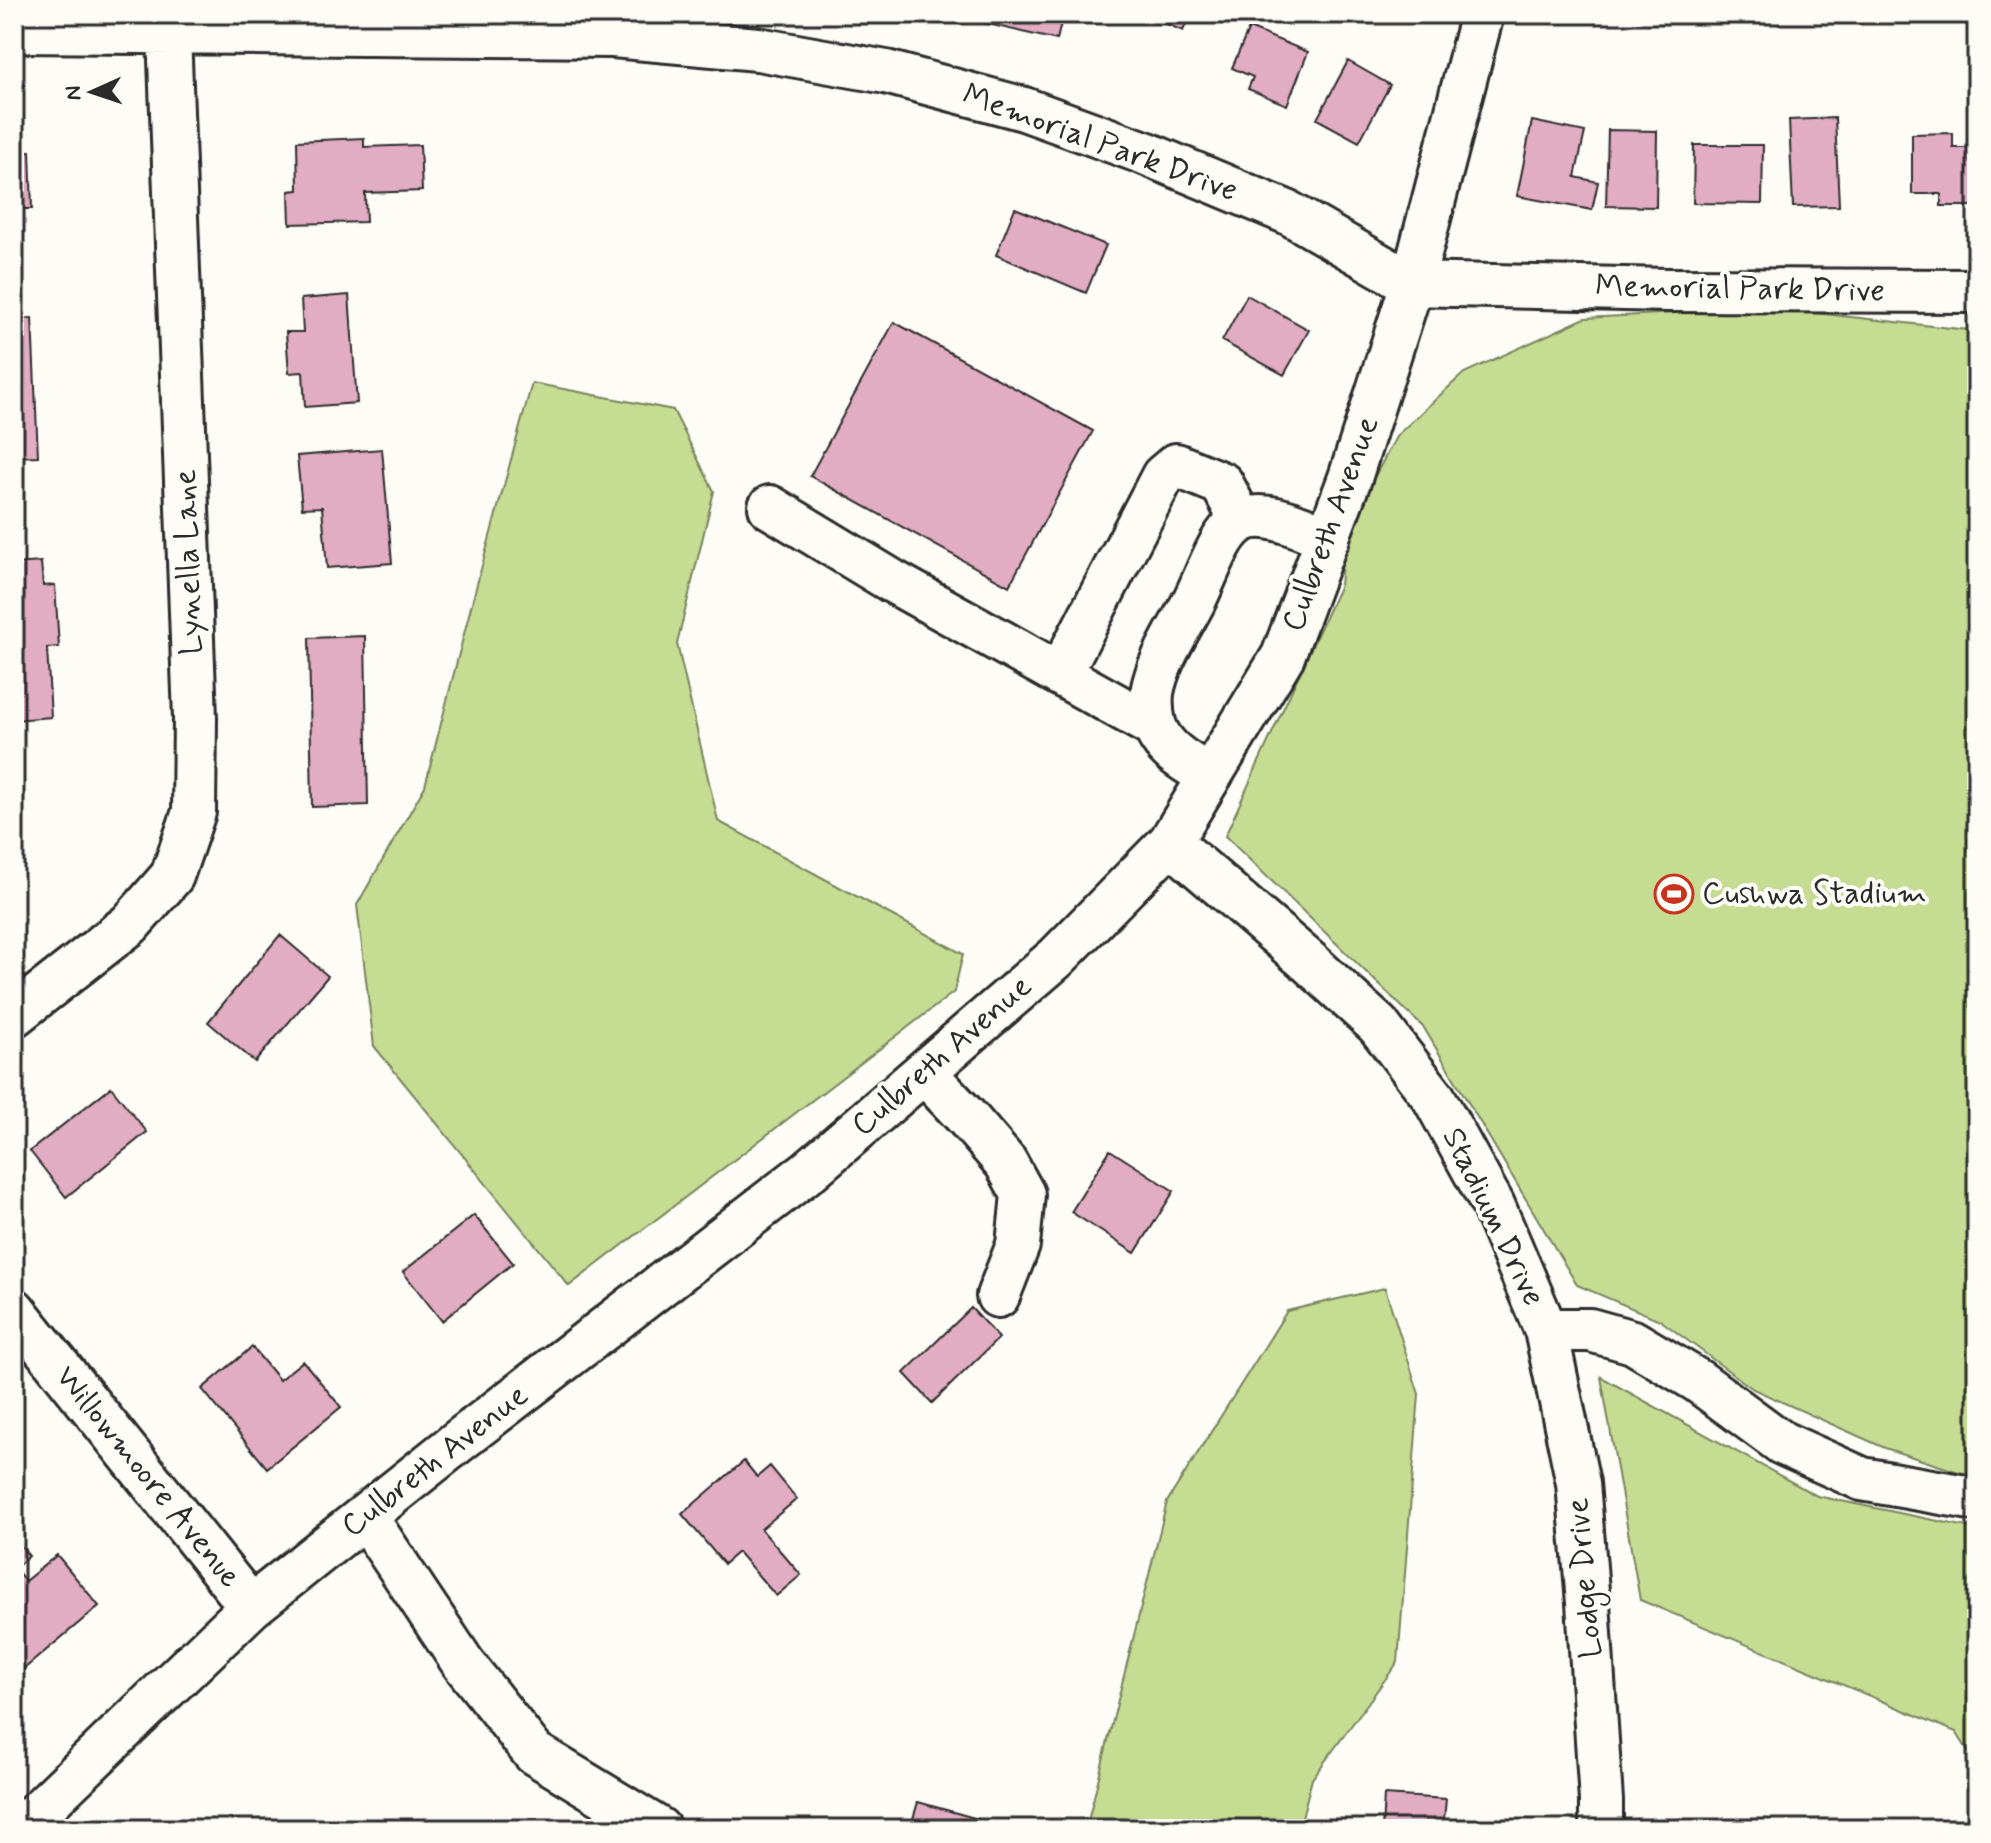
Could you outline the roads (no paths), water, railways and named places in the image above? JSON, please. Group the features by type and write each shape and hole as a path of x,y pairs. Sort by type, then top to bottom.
{"street":[{"name":"Culbreth Avenue","path":"20,1829 251,1607 460,1440 810,1170 1056,958 1170,842 1283,656 1328,538 1412,284 1482,14"},
{"name":"Memorial Park Drive","path":"14,31 613,36 758,49 886,72 1024,109 1145,153 1289,213 1412,284 1668,290 1977,291"},
{"name":"Lynella Lane","path":"14,1015 130,924 172,876 194,812 195,718 169,33"},
{"path":"1060,674 1163,476 1176,465 1222,484 1241,521"},
{"path":"770,507 892,581 1155,727"},
{"path":"1210,776 1179,758 1164,742 1155,727 1152,692 1224,537 1241,521 1263,517 1328,538"},
{"name":"Stadium Drive","path":"1170,842 1378,1025 1434,1098 1493,1205 1546,1330 1590,1330 1633,1342 1698,1381 1782,1443 1862,1479 1977,1499"},
{"path":"924,1072 1006,1163 1023,1194 1018,1245 998,1296"},
{"name":"Willowmoore Avenue","path":"14,1310 251,1607"},
{"name":"Lodge Drive","path":"1546,1330 1578,1483 1601,1829"},
{"path":"365,1516 463,1663 534,1753 659,1829"}],"place":[{"name":"Cushwa Stadium","path":"1674,894"}]}
